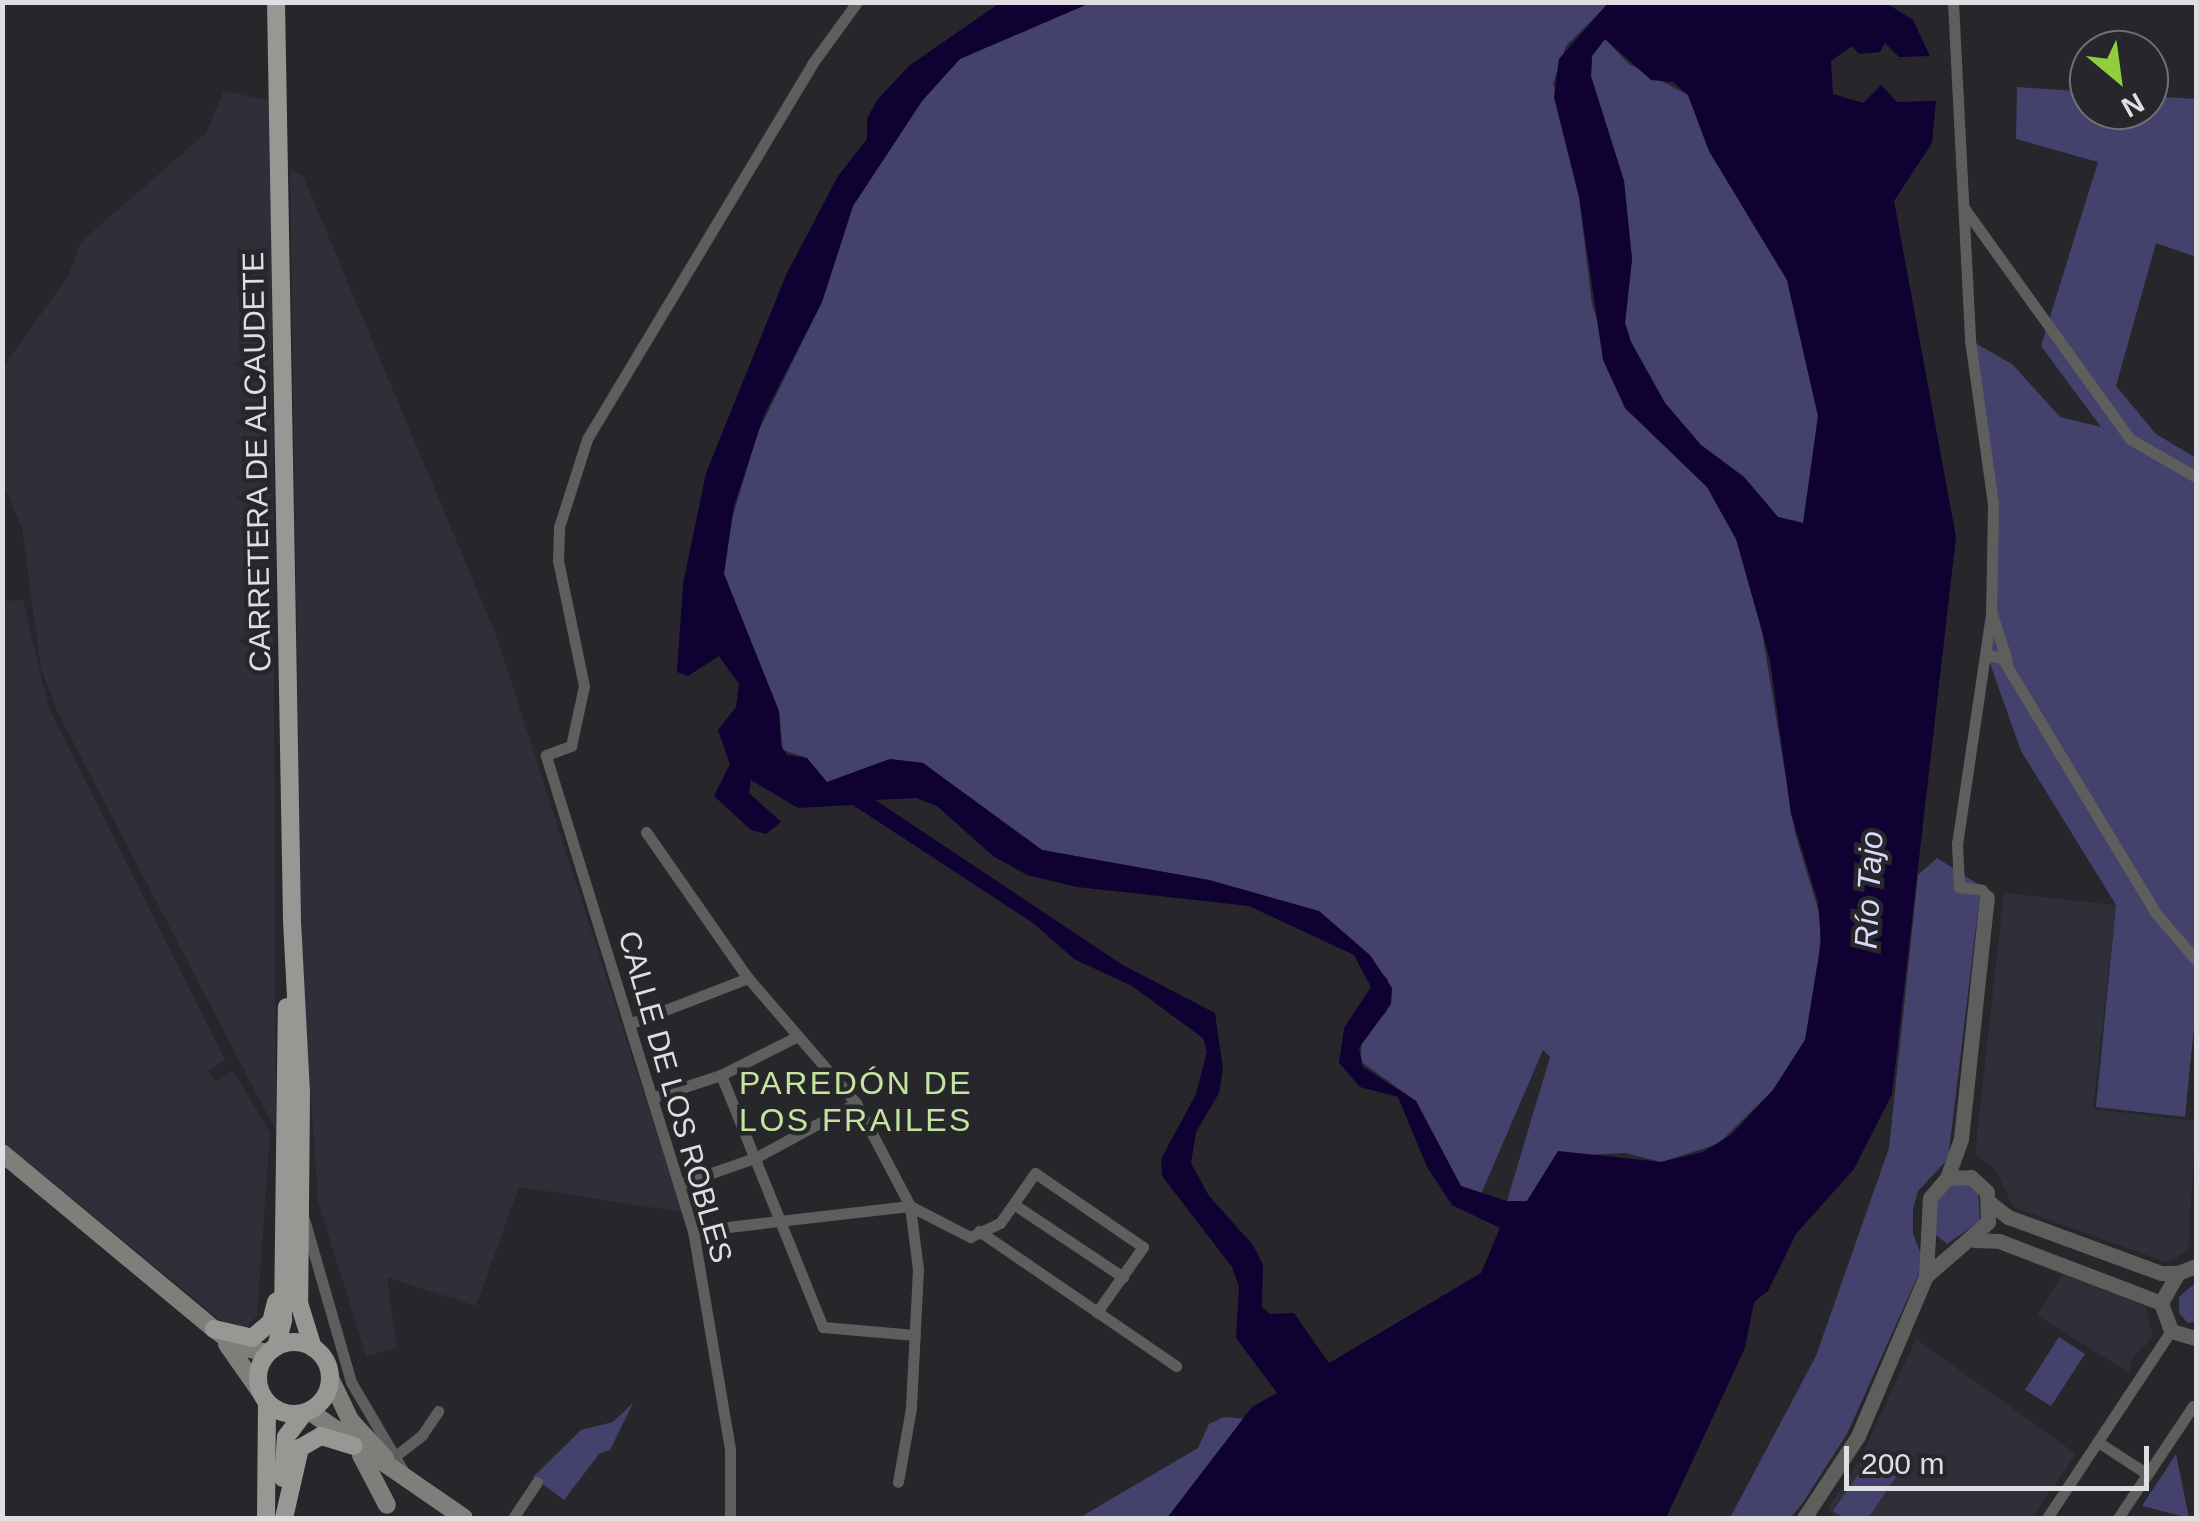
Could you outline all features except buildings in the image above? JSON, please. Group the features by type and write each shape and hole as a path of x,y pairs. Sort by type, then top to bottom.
{"main road":[{"name":"CARRETERA DE ALCAUDETE","path":"276,2 292,921 302,1210 298,1303 313,1348 330,1378"},
{"name":"CARRETERA DE ALCAUDETE","path":"266,1518 263,1397 258,1375 283,1320 292,921"},
{"path":"2,1152 238,1346 272,1350 295,1342 313,1348"},
{"path":"214,1329 238,1339 264,1332 275,1306 282,1247"},
{"path":"214,1329 263,1397 284,1413 306,1412 354,1446 389,1512"},
{"path":"330,1378 350,1420 412,1484 464,1518"},
{"path":"282,1518 286,1437 306,1412 322,1401 330,1378"},
{"path":"282,1518 300,1448 320,1436 392,1462"},
{"path":"389,1512 392,1462"},
{"path":"389,1512 396,1486 412,1484"}],"street":[{"name":"CALLE DE LOS ROBLES","path":"730,1518 730,1449 693,1231 546,756 571,746 584,686 558,560 559,527 587,439 812,64 857,2"},
{"path":"1804,1518 1858,1436 1926,1276 1930,1198 1947,1178 1961,1139 1987,898 1982,890 1959,886 1958,842 1991,614 1993,503 1974,373 1954,2"},
{"path":"1963,207 2130,439 2196,477"},
{"path":"1991,614 2009,670"},
{"path":"1987,655 2002,658 2155,912 2196,960"},
{"path":"646,832 748,978 856,1103 910,1206 918,1269 898,1482"},
{"path":"629,1024 748,978"},
{"path":"654,1097 722,1076 798,1036"},
{"path":"722,1076 823,1327 914,1335"},
{"path":"680,1184 756,1158 856,1103"},
{"path":"1961,1139 1970,1178 1990,1203 2008,1217 2160,1273 2178,1273 2196,1266"},
{"path":"693,1231 910,1206 970,1237 1000,1223 1035,1173 1143,1247 1097,1312"},
{"path":"1947,1178 1970,1178"},
{"path":"1974,1240 1988,1222 1990,1203"},
{"path":"1015,1205 1123,1277"},
{"path":"302,1210 351,1382 392,1462 422,1435 438,1411"},
{"path":"979,1231 1176,1366"},
{"path":"1930,1233 1953,1248"},
{"path":"1926,1276 1953,1248 1974,1240 2000,1240 2162,1303"},
{"path":"2171,1331 2162,1303 2178,1273"},
{"path":"2171,1331 2196,1338"},
{"path":"2047,1518 2171,1331"},
{"path":"2118,1518 2193,1406"},
{"path":"2098,1442 2148,1474"},
{"path":"513,1518 538,1482"}],"shaded area":[{"path":"1090,3 1609,3 1566,46 1553,83 1579,197 1592,304 1625,408 1707,487 1736,539 1755,589 1795,833 1821,919 1817,995 1805,1040 1773,1090 1718,1144 1661,1162 1625,1153 1584,1155 1527,1201 1507,1201 1550,1057 1543,1050 1481,1194 1461,1187 1416,1101 1360,1061 1362,1040 1387,1011 1388,979 1319,911 1209,880 1042,850 923,763 890,759 827,782 807,758 783,750 779,711 724,574 727,535 758,432 822,302 853,206 922,101 959,59"},
{"path":"1605,39 1629,64 1688,95 1709,151 1787,280 1818,416 1804,523 1778,517 1744,477 1701,445 1665,403 1631,342 1625,323 1632,259 1624,181 1591,77 1592,56"},
{"path":"2017,87 2069,91 2069,130 2169,130 2169,97 2196,99 2196,257 2156,243 2116,386 2156,434 2196,458 2196,1007 2185,1117 2096,1107 2116,905 2021,751 1987,655 1993,503 1970,340 2012,364 2060,417 2101,427 2041,346 2098,162 2016,139"},
{"path":"224,91 271,101 276,1131 57,711 41,669 22,528 3,483 2,368 68,277 81,242 206,133"},
{"path":"290,170 303,176 496,635 682,1212 519,1187 476,1306 387,1277 397,1348 366,1356 318,1201 302,972"},
{"path":"23,600 48,706 225,1060 208,1071 216,1082 233,1071 270,1133 257,1316 245,1328 228,1326 3,1142 2,601"},
{"path":"1937,858 1981,886 1948,1159 1918,1191 1913,1209 1913,1234 1924,1262 1847,1434 1802,1504 1790,1518 1730,1518 1816,1356 1889,1148 1918,875"},
{"path":"2004,893 2116,905 2093,1109 2196,1121 2188,1251 2166,1262 2013,1207 1996,1171 1975,1153"},
{"path":"1959,1179 1978,1190 1980,1221 1947,1244 1934,1233 1932,1212 1941,1190"},
{"path":"2063,1274 2145,1305 2153,1336 2133,1357 2129,1373 2037,1315"},
{"path":"2196,1282 2196,1321 2188,1323 2179,1313 2179,1297"},
{"path":"2059,1337 2085,1354 2051,1406 2025,1390"},
{"path":"1916,1339 2076,1454 2032,1518 1838,1518 1827,1510 1859,1461"},
{"path":"633,1403 610,1450 599,1454 564,1500 533,1477 581,1430 613,1422"},
{"path":"1224,1417 1248,1419 1167,1518 1079,1518 1198,1448 1209,1424"},
{"path":"2176,1454 2189,1518 2142,1506"},
{"path":"1869,1459 1896,1477 1868,1518 1844,1518 1833,1511"}],"water":[{"name":"Río Tajo","path":"1609,2 1886,3 1913,20 1930,56 1899,57 1885,43 1880,52 1859,54 1852,46 1831,61 1833,94 1863,103 1881,85 1897,102 1936,101 1932,143 1894,201 1956,537 1892,1094 1854,1169 1796,1234 1768,1291 1754,1302 1745,1348 1666,1518 1167,1518 1252,1407 1277,1393 1236,1338 1239,1287 1232,1267 1162,1176 1161,1159 1196,1094 1207,1051 1203,1038 1132,986 1074,959 1033,923 853,805 798,808 751,780 749,793 781,822 766,834 751,830 714,796 730,764 718,730 736,707 739,684 719,656 688,676 677,672 683,584 706,473 786,275 838,176 867,139 867,119 877,100 910,65 1000,3 1090,3 960,59 922,101 853,206 822,302 764,415 734,506 724,574 779,711 781,746 787,755 807,758 827,782 890,759 923,763 1042,850 1209,880 1319,911 1370,955 1392,988 1391,1004 1359,1048 1363,1067 1416,1101 1461,1186 1507,1201 1527,1201 1558,1151 1661,1162 1703,1152 1732,1134 1773,1090 1805,1040 1821,942 1818,902 1791,814 1770,660 1736,539 1707,487 1625,408 1603,360 1579,197 1554,97 1559,59","holes":["1605,39 1651,80 1673,82 1688,95 1709,151 1787,280 1818,416 1803,523 1778,517 1744,477 1701,445 1665,403 1631,342 1625,323 1632,259 1624,181 1591,76 1592,56","916,798 937,806 993,856 1027,875 1077,887 1249,906 1354,955 1371,987 1344,1028 1339,1063 1360,1087 1398,1097 1427,1167 1452,1205 1500,1228 1481,1273 1329,1363 1294,1313 1270,1314 1262,1307 1263,1265 1253,1245 1209,1196 1191,1163 1196,1132 1219,1093 1223,1069 1215,1013 1121,964 875,800"]}],"district":[{"name":"PAREDÓN DE LOS FRAILES","path":"856,1102"}]}
